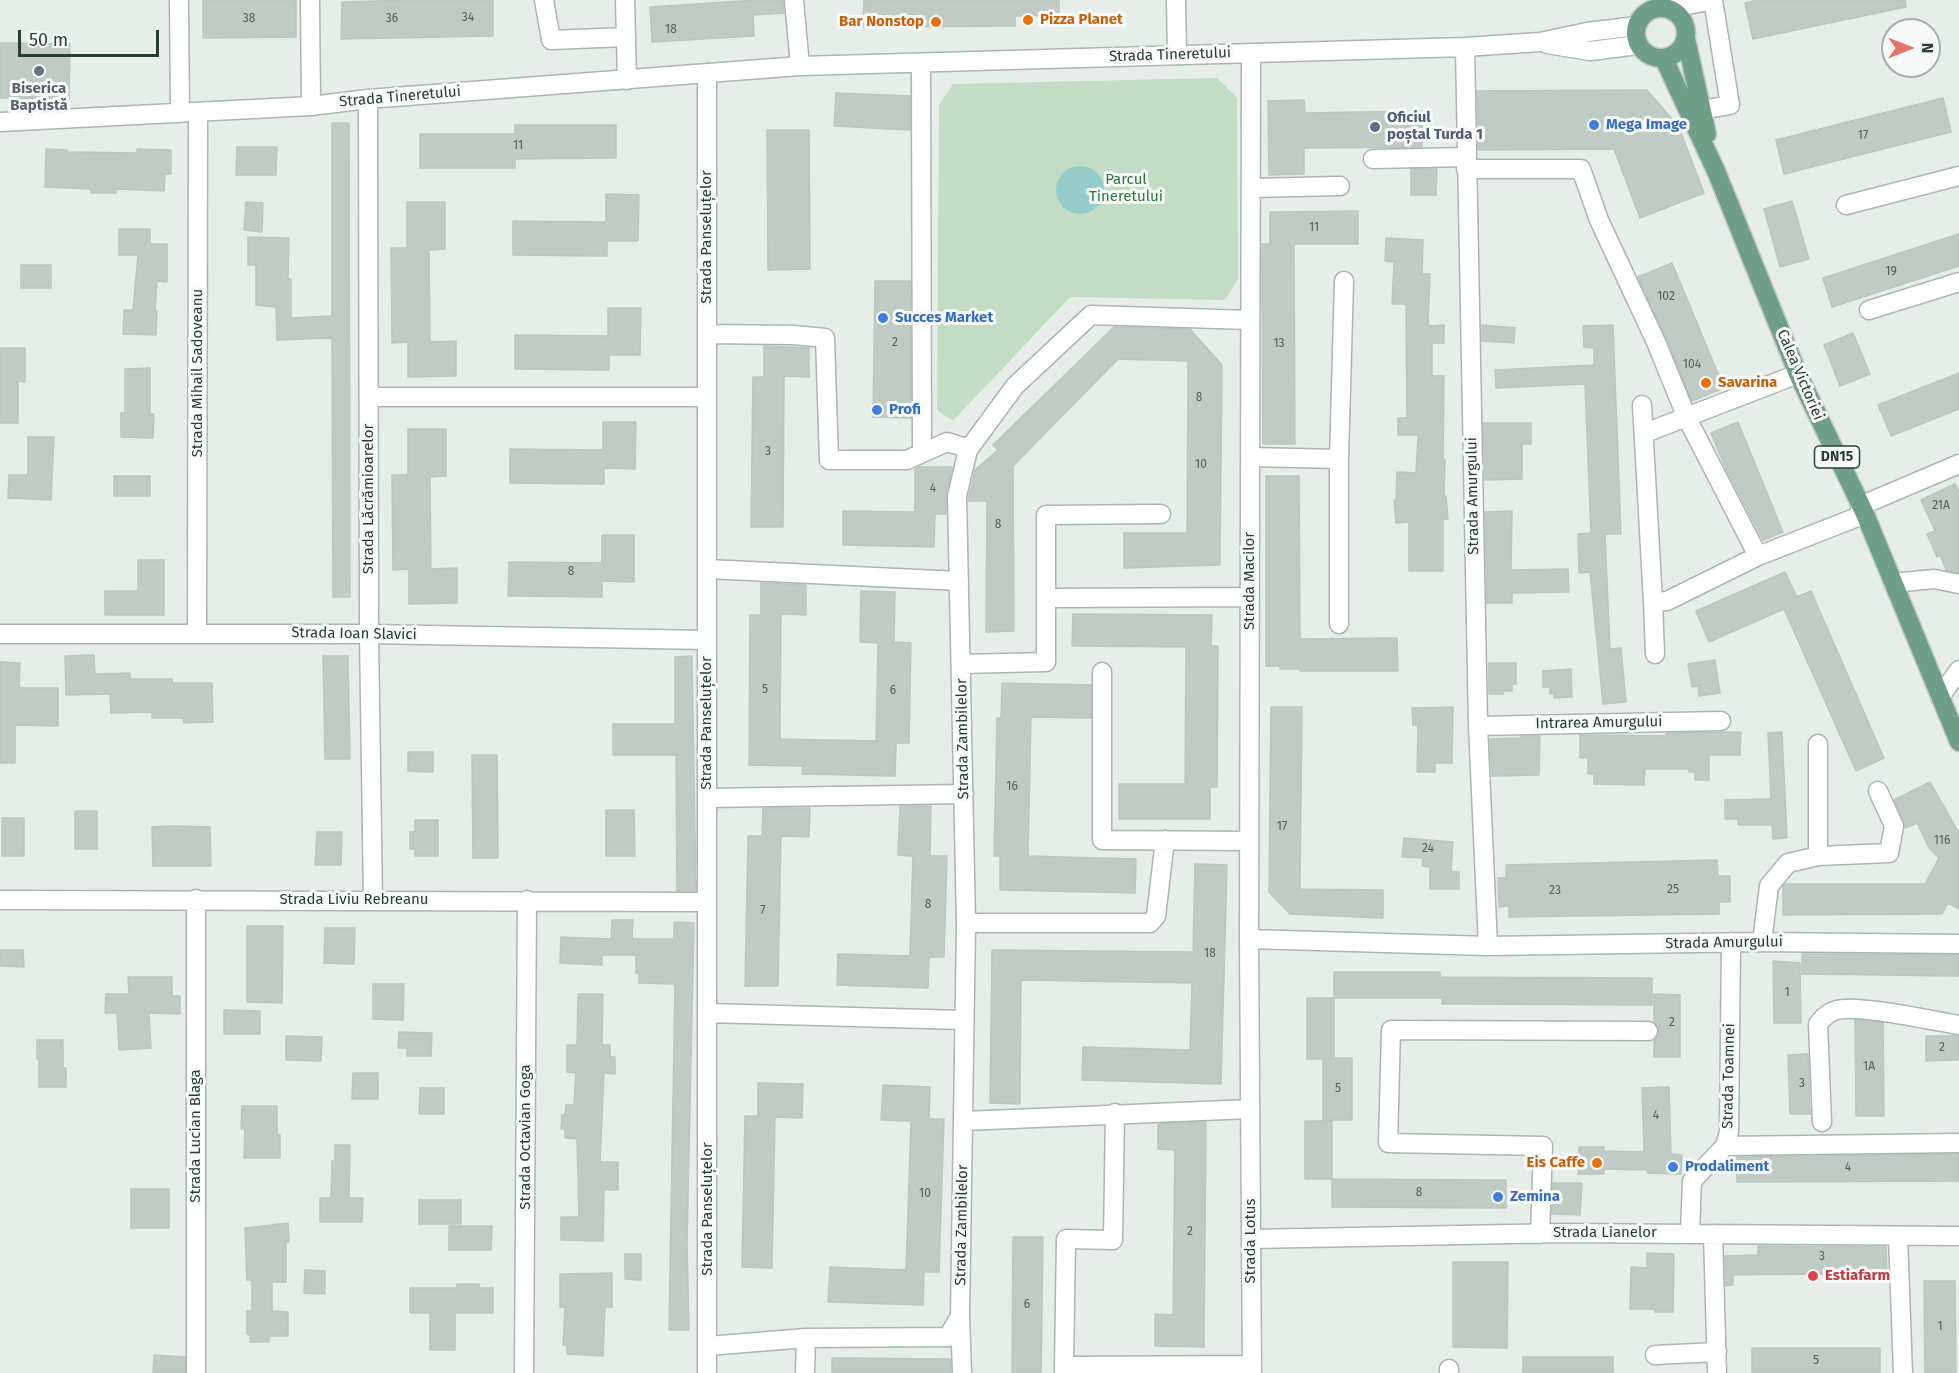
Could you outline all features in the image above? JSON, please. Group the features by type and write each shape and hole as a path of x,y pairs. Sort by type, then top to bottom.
{"main road":[{"path":"1677,8 1650,6 1637,26 1638,45 1649,56 1664,59 1678,52 1686,39"},
{"name":"Calea Victoriei","path":"1677,8 1685,24 1686,39 1716,171"},
{"name":"Calea Victoriei","path":"1664,59 1716,171 1798,374 1862,510 1959,742"}],"street":[{"name":"Strada Mihail Sadoveanu","path":"180,0 189,113 197,633"},
{"path":"310,0 311,106"},
{"path":"544,0 551,40 626,37"},
{"path":"625,0 627,80"},
{"path":"794,0 800,66"},
{"path":"1176,0 1177,55"},
{"path":"1677,8 1713,0 1731,105 1702,110"},
{"name":"Strada Tineretului","path":"0,122 311,106 368,99 800,66 1540,42 1587,32 1637,26"},
{"name":"Strada Tineretului","path":"1540,42 1590,51 1638,45"},
{"name":"Strada Amurgului","path":"1465,46 1478,726 1488,946"},
{"name":"Strada Macilor","path":"1250,1109 1251,53"},
{"path":"921,63 922,453"},
{"name":"Strada Panseluțelor","path":"707,73 707,1373"},
{"name":"Strada Lăcrămioarelor","path":"368,99 369,634 373,900"},
{"path":"1373,159 1581,169 1599,220 1656,342 1687,418 1758,556"},
{"path":"1846,205 1959,177"},
{"path":"1251,188 1340,186"},
{"path":"1339,624 1339,459 1344,281"},
{"path":"1869,310 1959,282"},
{"name":"Strada Zambilelor","path":"962,1373 960,1316 966,923 957,496 968,450 1015,386 1091,315 1250,320"},
{"path":"707,334 793,335 825,338 829,460 907,460 947,442 968,450"},
{"path":"1645,433 1798,374"},
{"path":"369,397 707,397"},
{"path":"1642,405 1655,654"},
{"path":"1250,457 1339,459"},
{"path":"1653,602 1667,601 1758,556 1959,464"},
{"path":"1941,472 1959,477"},
{"path":"961,664 1046,662 1046,515 1161,514"},
{"path":"707,569 959,581"},
{"path":"1893,583 1934,579 1959,584"},
{"path":"1046,598 1250,597"},
{"name":"Strada Ioan Slavici","path":"0,634 369,634 707,640"},
{"path":"1940,697 1959,670"},
{"path":"1102,672 1102,840 1249,841"},
{"name":"Intrarea Amurgului","path":"1478,726 1721,721"},
{"path":"1818,744 1818,856"},
{"path":"1762,942 1769,886 1788,863 1818,856 1889,853 1894,825 1878,791"},
{"path":"707,798 964,794"},
{"path":"966,923 1150,922 1156,916 1165,840"},
{"name":"Strada Lucian Blaga","path":"196,899 196,1373"},
{"name":"Strada Liviu Rebreanu","path":"0,900 707,902"},
{"name":"Strada Octavian Goga","path":"524,1373 527,900"},
{"name":"Strada Amurgului","path":"1249,939 1488,946 1731,942 1959,944"},
{"name":"Strada Toamnei","path":"1690,1233 1692,1181 1725,1146 1729,1132 1731,942"},
{"path":"1822,1122 1818,1024 1826,1015 1838,1010 1863,1010 1959,1025"},
{"path":"708,1013 963,1020"},
{"path":"1540,1234 1543,1146 1388,1143 1391,1030 1648,1031"},
{"path":"964,1121 1250,1109"},
{"name":"Strada Lotus","path":"1250,1109 1252,1369"},
{"path":"1115,1113 1113,1240 1066,1239 1064,1370 1252,1369"},
{"path":"1725,1146 1959,1143"},
{"name":"Strada Lianelor","path":"1251,1239 1690,1233 1959,1236"},
{"path":"1713,1234 1717,1373"},
{"path":"1898,1236 1903,1373"},
{"path":"708,1346 806,1338 948,1337 960,1316"},
{"path":"805,1373 806,1338"},
{"path":"1655,1355 1717,1352"}],"green space":[{"name":"Parcul Tineretului","path":"1217,78 1237,98 1238,279 1225,300 1070,297 953,421 937,410 939,105 953,84"}],"water":[{"path":"1075,166 1085,166 1100,176 1104,190 1103,199 1094,210 1085,214 1075,214 1060,204 1056,195 1056,185 1066,170"}],"building":[{"path":"203,0 296,0 296,37 203,38"},
{"path":"493,0 493,36 341,39 342,2"},
{"path":"783,0 784,13 753,15 754,36 652,42 650,7"},
{"path":"864,0 1059,0 1059,15 1015,16 1015,26 863,27"},
{"path":"1758,0 1905,0 1906,7 1753,39 1745,3"},
{"path":"0,43 70,44 69,99 0,98"},
{"path":"1647,90 1679,127 1704,193 1640,218 1614,149 1478,150 1477,91"},
{"path":"836,93 910,96 910,130 834,126"},
{"path":"1943,98 1951,132 1784,174 1776,140"},
{"path":"1304,100 1305,113 1422,111 1422,147 1304,148 1304,174 1269,175 1268,101"},
{"path":"332,123 349,123 350,597 333,597 332,338 277,340 276,307 256,305 256,265 248,265 248,237 289,238 288,279 291,279 291,318 332,316"},
{"path":"515,125 616,125 616,158 515,159 515,168 420,168 420,134 515,134"},
{"path":"767,130 809,130 810,269 768,270"},
{"path":"237,147 277,147 276,175 236,175"},
{"path":"46,149 67,150 67,152 137,153 137,149 171,150 171,174 165,174 164,191 116,189 116,193 91,193 91,189 45,187"},
{"path":"1411,169 1437,169 1436,195 1411,195"},
{"path":"606,194 639,195 638,241 607,241 607,256 513,255 513,221 606,222"},
{"path":"1792,201 1809,259 1780,267 1764,209"},
{"path":"246,202 263,203 262,232 244,230"},
{"path":"407,202 445,202 445,249 429,250 430,342 456,341 456,376 408,377 408,342 392,343 391,248 407,248"},
{"path":"1358,211 1358,244 1294,244 1295,444 1263,444 1262,244 1270,244 1270,212"},
{"path":"119,229 150,229 150,244 167,244 167,282 157,281 156,335 123,334 124,310 133,310 138,255 119,255"},
{"path":"1959,234 1959,266 1832,307 1823,278"},
{"path":"1386,238 1423,240 1422,274 1430,274 1428,326 1444,325 1444,343 1432,343 1432,376 1444,376 1444,496 1446,496 1448,519 1443,519 1443,571 1409,571 1409,522 1396,523 1394,500 1396,500 1397,472 1416,473 1418,435 1398,435 1398,418 1407,418 1406,304 1392,304 1394,262 1385,261"},
{"path":"1672,263 1724,388 1692,401 1638,277"},
{"path":"21,265 51,265 51,288 21,288"},
{"path":"875,281 910,281 911,418 873,417"},
{"path":"608,308 641,308 640,355 609,355 609,370 515,369 515,335 608,336"},
{"path":"1482,325 1515,328 1514,343 1482,341"},
{"path":"1613,325 1621,534 1605,534 1610,649 1621,648 1626,702 1603,704 1590,572 1579,573 1578,534 1591,533 1585,384 1496,388 1495,370 1594,365 1594,348 1584,347 1583,326"},
{"path":"1114,327 1190,329 1222,365 1220,565 1124,568 1124,533 1187,533 1188,361 1118,359 1013,466 1014,631 986,632 987,501 968,501 975,470 998,450 993,445"},
{"path":"1853,333 1870,374 1840,386 1824,345"},
{"path":"764,346 809,348 809,377 784,376 783,527 751,527 753,377 764,377"},
{"path":"0,348 25,348 25,382 18,381 18,423 0,423"},
{"path":"150,368 150,414 154,414 153,438 121,437 121,413 125,413 125,369"},
{"path":"1959,373 1959,409 1891,436 1878,405"},
{"path":"603,422 636,422 635,469 604,468 604,484 510,483 510,449 603,450"},
{"path":"1738,422 1783,532 1763,540 1726,469 1711,433"},
{"path":"1483,423 1531,423 1531,444 1522,444 1522,479 1485,480"},
{"path":"408,429 446,429 446,476 430,477 431,569 457,568 457,603 409,604 409,569 393,570 392,475 408,475"},
{"path":"28,437 54,437 51,500 8,498 9,475 28,475"},
{"path":"952,467 946,494 946,514 935,514 934,547 843,545 843,511 915,512 915,469"},
{"path":"114,476 150,476 150,496 114,496"},
{"path":"1266,476 1299,476 1300,639 1397,638 1398,671 1300,671 1300,669 1280,669 1280,666 1266,666"},
{"path":"1955,484 1959,492 1959,573 1946,570 1940,555 1937,557 1927,534 1935,531 1921,500"},
{"path":"1512,511 1511,570 1568,569 1569,592 1512,593 1512,603 1487,603 1485,512"},
{"path":"602,535 634,535 634,582 602,581 602,597 508,596 509,562 602,563"},
{"path":"138,560 164,560 164,615 105,615 105,591 138,591"},
{"path":"1785,572 1797,597 1811,591 1884,758 1856,771 1784,609 1709,642 1696,611"},
{"path":"761,583 806,585 806,615 781,614 780,739 876,741 878,643 860,642 861,591 895,592 894,642 911,643 909,743 896,743 895,776 802,774 803,766 749,765 750,615 761,615"},
{"path":"1073,614 1212,615 1211,646 1218,646 1217,787 1210,787 1210,819 1119,819 1119,784 1185,784 1186,647 1072,646"},
{"path":"94,655 95,674 130,673 130,679 172,679 172,683 212,683 213,722 184,723 183,718 152,718 152,712 111,713 110,694 66,695 65,656"},
{"path":"323,656 348,656 350,759 325,759"},
{"path":"692,656 696,891 677,891 676,755 613,755 613,724 675,724 675,657"},
{"path":"1715,660 1720,693 1699,696 1698,686 1692,687 1688,664"},
{"path":"0,662 20,663 19,688 58,688 58,726 15,725 15,763 0,763"},
{"path":"1489,663 1516,663 1516,684 1512,684 1512,691 1503,691 1503,694 1489,694"},
{"path":"1571,669 1572,697 1554,698 1554,693 1550,694 1550,687 1543,687 1543,671"},
{"path":"1002,683 1091,685 1091,718 1031,717 1028,856 1136,859 1135,893 1000,890 1000,856 994,856 997,718 1001,718"},
{"path":"1271,707 1302,707 1300,889 1383,890 1383,918 1290,914 1269,892"},
{"path":"1453,707 1452,763 1435,763 1435,772 1417,772 1418,725 1413,725 1412,708"},
{"path":"1741,732 1740,755 1709,755 1709,780 1695,780 1695,772 1689,772 1689,769 1645,769 1644,785 1594,784 1594,774 1588,774 1588,758 1580,758 1580,735 1666,736 1666,733"},
{"path":"1782,732 1787,838 1773,839 1772,825 1738,825 1738,819 1725,819 1725,800 1771,799 1768,733"},
{"path":"1521,736 1540,736 1539,775 1492,776 1490,739 1521,738"},
{"path":"408,752 433,752 433,772 408,771"},
{"path":"472,755 497,755 498,858 473,858"},
{"path":"1930,782 1959,833 1959,909 1948,903 1942,914 1783,915 1783,887 1785,884 1925,884 1939,858 1929,848 1917,823 1905,828 1894,800"},
{"path":"900,806 931,806 930,856 947,856 944,957 929,957 928,988 837,985 838,954 910,956 913,856 898,855"},
{"path":"763,808 810,808 809,837 781,836 778,986 745,986 748,836 762,836"},
{"path":"606,810 634,810 635,856 606,856"},
{"path":"75,811 97,811 97,849 75,849"},
{"path":"2,818 24,818 24,856 2,856"},
{"path":"415,820 438,820 438,856 415,856 415,849 410,849 410,832 415,832"},
{"path":"152,827 210,827 211,866 153,866"},
{"path":"317,832 342,832 341,865 315,865"},
{"path":"1404,838 1453,842 1451,872 1459,872 1459,889 1430,889 1430,867 1422,866 1423,858 1402,857"},
{"path":"1717,860 1718,876 1730,876 1730,902 1719,902 1719,914 1509,917 1509,906 1499,907 1498,878 1506,878 1506,865"},
{"path":"1195,864 1227,865 1221,1084 1082,1080 1083,1047 1190,1050 1192,983 1021,980 1020,1104 990,1103 992,950 1193,952"},
{"path":"612,920 633,920 632,939 674,939 674,922 694,923 687,1243 689,1330 669,1330 675,984 639,983 639,973 636,973 636,955 602,955 602,965 560,963 561,937 611,939"},
{"path":"247,926 283,926 282,1003 247,1002"},
{"path":"325,928 355,928 354,964 324,963"},
{"path":"0,950 23,950 24,967 0,966"},
{"path":"1802,954 1959,955 1959,976 1802,974"},
{"path":"1773,961 1800,963 1801,1023 1774,1023"},
{"path":"1334,972 1440,972 1440,977 1652,978 1652,1005 1442,1004 1442,998 1334,998"},
{"path":"128,977 172,977 172,996 180,996 180,1014 149,1013 151,1048 119,1050 117,1013 105,1013 106,994 129,994"},
{"path":"373,984 404,984 403,1020 373,1019"},
{"path":"578,994 603,994 602,1045 610,1045 610,1057 615,1057 615,1074 604,1073 600,1162 618,1162 618,1190 604,1190 603,1241 561,1240 561,1217 579,1217 577,1139 565,1138 565,1129 561,1129 562,1115 565,1115 566,1105 574,1105 576,1073 567,1072 567,1045 577,1045"},
{"path":"1654,994 1680,995 1680,1057 1654,1057 1654,1041 1659,1030 1654,1021"},
{"path":"1307,998 1334,998 1334,1058 1352,1058 1352,1120 1323,1120 1323,1059 1307,1059"},
{"path":"224,1010 260,1011 260,1034 224,1034"},
{"path":"1855,1020 1883,1023 1884,1116 1856,1116"},
{"path":"399,1032 432,1033 431,1056 407,1056 407,1048 398,1048"},
{"path":"286,1036 322,1037 321,1061 286,1060"},
{"path":"1926,1036 1959,1036 1959,1060 1926,1061"},
{"path":"37,1040 63,1040 66,1087 39,1087"},
{"path":"1808,1054 1810,1114 1790,1114 1788,1055"},
{"path":"353,1073 378,1073 378,1099 352,1099"},
{"path":"758,1083 803,1084 802,1118 775,1117 772,1268 742,1267 745,1116 758,1116"},
{"path":"883,1085 930,1087 929,1119 944,1119 939,1272 924,1272 923,1305 828,1302 830,1267 906,1270 911,1121 881,1120"},
{"path":"1669,1087 1671,1154 1682,1155 1681,1174 1647,1173 1648,1170 1604,1169 1604,1174 1578,1174 1579,1147 1604,1147 1604,1151 1644,1152 1642,1088"},
{"path":"420,1088 444,1088 444,1114 419,1114"},
{"path":"242,1106 277,1106 280,1158 244,1158 245,1129 241,1129"},
{"path":"1305,1121 1332,1121 1332,1179 1305,1179"},
{"path":"1206,1122 1204,1347 1155,1346 1155,1314 1173,1315 1175,1150 1158,1149 1158,1124"},
{"path":"335,1145 350,1145 349,1198 363,1198 362,1222 320,1222 320,1198 331,1198"},
{"path":"1959,1154 1959,1181 1737,1182 1737,1157"},
{"path":"1332,1179 1506,1180 1506,1208 1332,1207"},
{"path":"1553,1183 1582,1183 1580,1215 1552,1214"},
{"path":"131,1189 169,1189 169,1228 131,1228"},
{"path":"419,1200 461,1200 461,1224 419,1224"},
{"path":"288,1223 286,1282 272,1282 272,1311 288,1312 288,1336 269,1336 269,1342 250,1342 250,1335 247,1334 247,1311 252,1311 252,1280 247,1280 245,1228"},
{"path":"449,1226 492,1226 491,1250 449,1250"},
{"path":"1013,1237 1043,1237 1041,1373 1012,1373"},
{"path":"1758,1246 1886,1247 1887,1273 1733,1275 1733,1285 1726,1286 1725,1256 1758,1255"},
{"path":"1647,1253 1674,1254 1673,1312 1630,1309 1631,1267 1647,1268"},
{"path":"625,1254 641,1254 641,1280 625,1279"},
{"path":"1453,1262 1508,1262 1507,1348 1453,1347"},
{"path":"305,1270 325,1271 325,1294 304,1293"},
{"path":"612,1273 612,1307 605,1307 603,1356 567,1354 567,1345 563,1345 565,1307 560,1307 560,1274"},
{"path":"1924,1281 1955,1281 1956,1373 1925,1373"},
{"path":"457,1284 479,1284 479,1288 493,1288 493,1313 455,1313 455,1350 430,1350 430,1313 410,1313 410,1288 457,1288"},
{"path":"1752,1348 1880,1348 1880,1373 1752,1373"},
{"path":"154,1355 185,1357 185,1373 153,1373"},
{"path":"1523,1357 1613,1357 1613,1373 1523,1373"},
{"path":"832,1358 950,1359 951,1373 832,1373"}],"place":[{"name":"Pizza Planet","path":"1028,20"},
{"name":"Bar Nonstop","path":"936,22"},
{"name":"Biserica Baptistă","path":"39,71"},
{"name":"Mega Image","path":"1594,125"},
{"name":"Oficiul poștal Turda 1","path":"1375,127"},
{"name":"Succes Market","path":"883,318"},
{"name":"Savarina","path":"1706,383"},
{"name":"Profi","path":"877,410"},
{"name":"Eis Caffe","path":"1597,1163"},
{"name":"Prodaliment","path":"1673,1167"},
{"name":"Zemina","path":"1498,1197"},
{"name":"Estiafarm","path":"1813,1276"}]}
